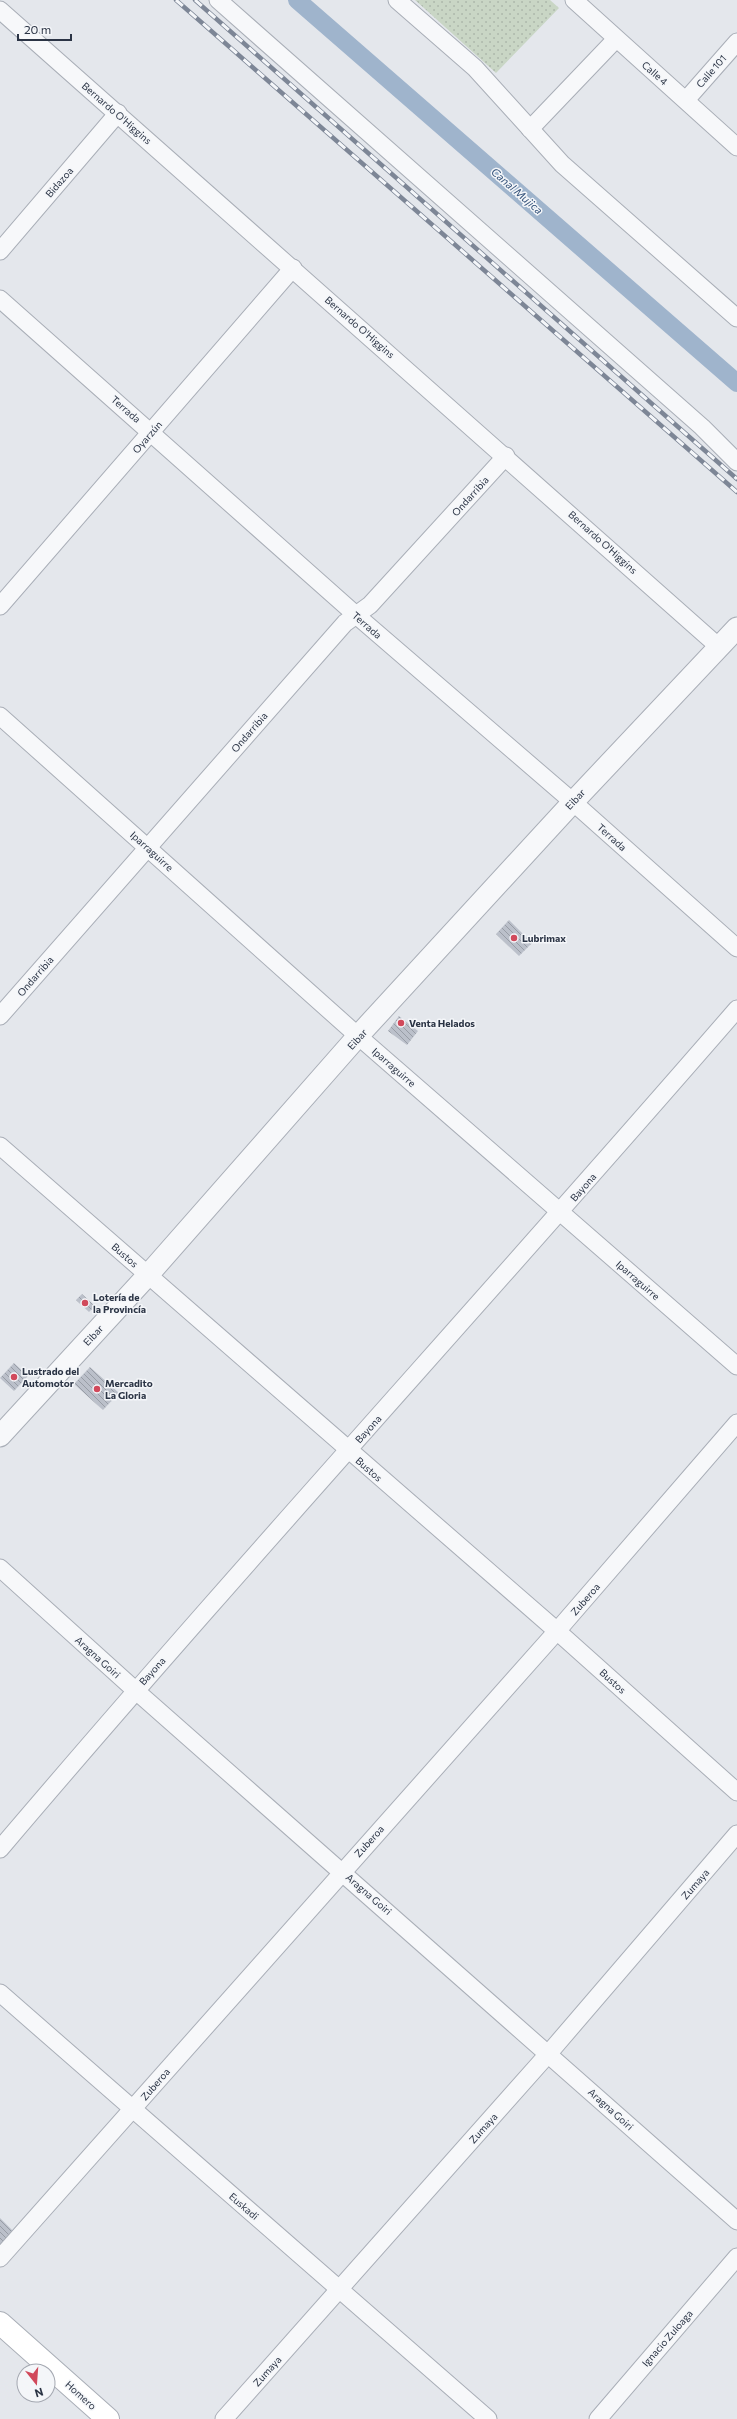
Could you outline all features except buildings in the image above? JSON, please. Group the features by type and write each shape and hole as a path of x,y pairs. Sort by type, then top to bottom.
{"main road":[{"name":"Homero","path":"0,2323 108,2419"}],"street":[{"path":"218,0 702,427 737,462"},
{"path":"397,0 475,68 562,164 737,318"},
{"name":"Calle 4","path":"574,0 737,147"},
{"name":"Bernardo O'Higgins","path":"0,10 719,646"},
{"path":"530,129 616,39"},
{"name":"Calle 101","path":"686,100 737,42"},
{"name":"Bidazoa","path":"0,251 118,113"},
{"name":"Oyarzún","path":"0,606 293,268"},
{"name":"Terrada","path":"0,299 152,432 356,615 573,802 737,948"},
{"name":"Ondarribia","path":"0,1016 345,623 370,605 506,456"},
{"name":"Eibar","path":"0,1436 148,1275 358,1036 573,802 737,628"},
{"name":"Iparraguirre","path":"0,716 358,1036 737,1366"},
{"name":"Bayona","path":"0,1849 135,1690 560,1213 737,1009"},
{"name":"Bustos","path":"0,1146 348,1451 557,1631 737,1792"},
{"name":"Zuberoa","path":"0,2258 557,1631 737,1423"},
{"name":"Aragna Goiri","path":"0,1568 135,1690 343,1871 737,2220"},
{"name":"Zumaya","path":"224,2419 549,2053 737,1834"},
{"name":"Euskadi","path":"0,1993 488,2419"},
{"name":"Ignacio Zuloaga","path":"598,2419 737,2257"}],"green space":[{"path":"415,0 550,0 559,8 496,73"}],"waterway":[{"name":"Canal Mujica","path":"297,0 737,383"}],"railway":[{"path":"176,0 737,492"},
{"path":"195,0 737,479"}],"place":[{"name":"Lubrimax","path":"514,938"},
{"name":"Venta Helados","path":"401,1023"},
{"name":"Lotería de la Provincía","path":"85,1303"},
{"name":"Lustrado del Automotor","path":"14,1377"},
{"name":"Mercadito La Gloria","path":"97,1389"}]}
